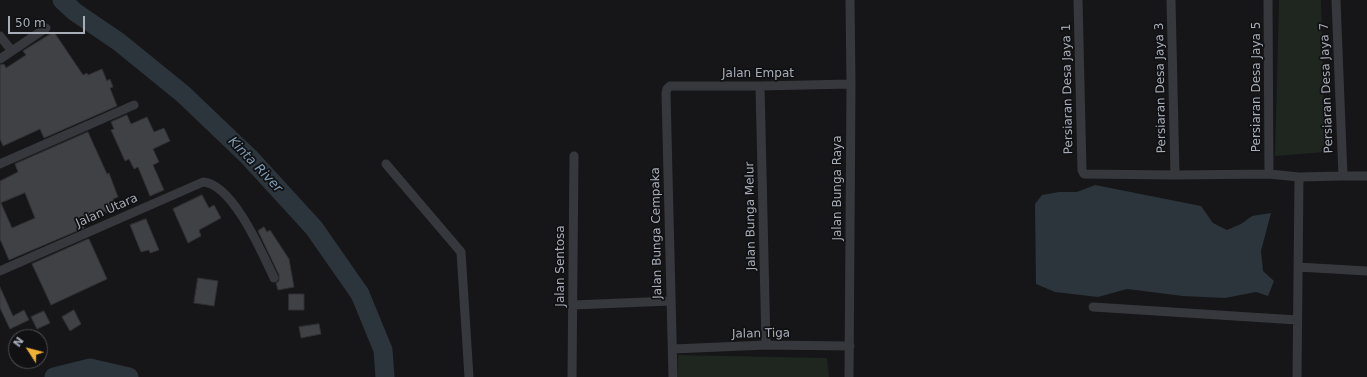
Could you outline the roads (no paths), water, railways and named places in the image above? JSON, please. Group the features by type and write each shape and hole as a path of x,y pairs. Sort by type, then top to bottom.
{"street":[{"name":"Jalan Bunga Raya","path":"849,377 851,84 850,0"},
{"name":"Persiaran Desa Jaya 1","path":"1078,0 1082,170 1084,174 1175,175"},
{"name":"Persiaran Desa Jaya 3","path":"1172,0 1175,175"},
{"name":"Persiaran Desa Jaya 5","path":"1268,0 1269,174"},
{"name":"Persiaran Desa Jaya 7","path":"1336,0 1343,176"},
{"path":"0,60 46,28"},
{"path":"0,36 12,51"},
{"name":"Jalan Empat","path":"667,89 670,86 851,84"},
{"name":"Jalan Bunga Melur","path":"760,86 766,345"},
{"name":"Jalan Bunga Cempaka","path":"667,89 673,377"},
{"path":"0,164 134,105"},
{"name":"Jalan Sentosa","path":"572,377 574,156"},
{"path":"386,164 461,252 469,377"},
{"path":"1175,175 1269,174 1298,177 1367,176"},
{"path":"1298,177 1298,377"},
{"name":"Jalan Utara","path":"0,271 203,182 212,184 222,192 238,210 246,221 274,278"},
{"path":"1298,268 1367,271"},
{"path":"573,305 671,301"},
{"path":"1093,307 1297,320"},
{"name":"Jalan Tiga","path":"673,349 766,345 850,346"}],"waterway":[{"name":"Kinta River","path":"62,0 75,12 119,42 183,94 249,157 314,228 360,294 383,350 385,377"},
{"name":"Kinta River","path":"54,377 90,368 129,377"}]}
